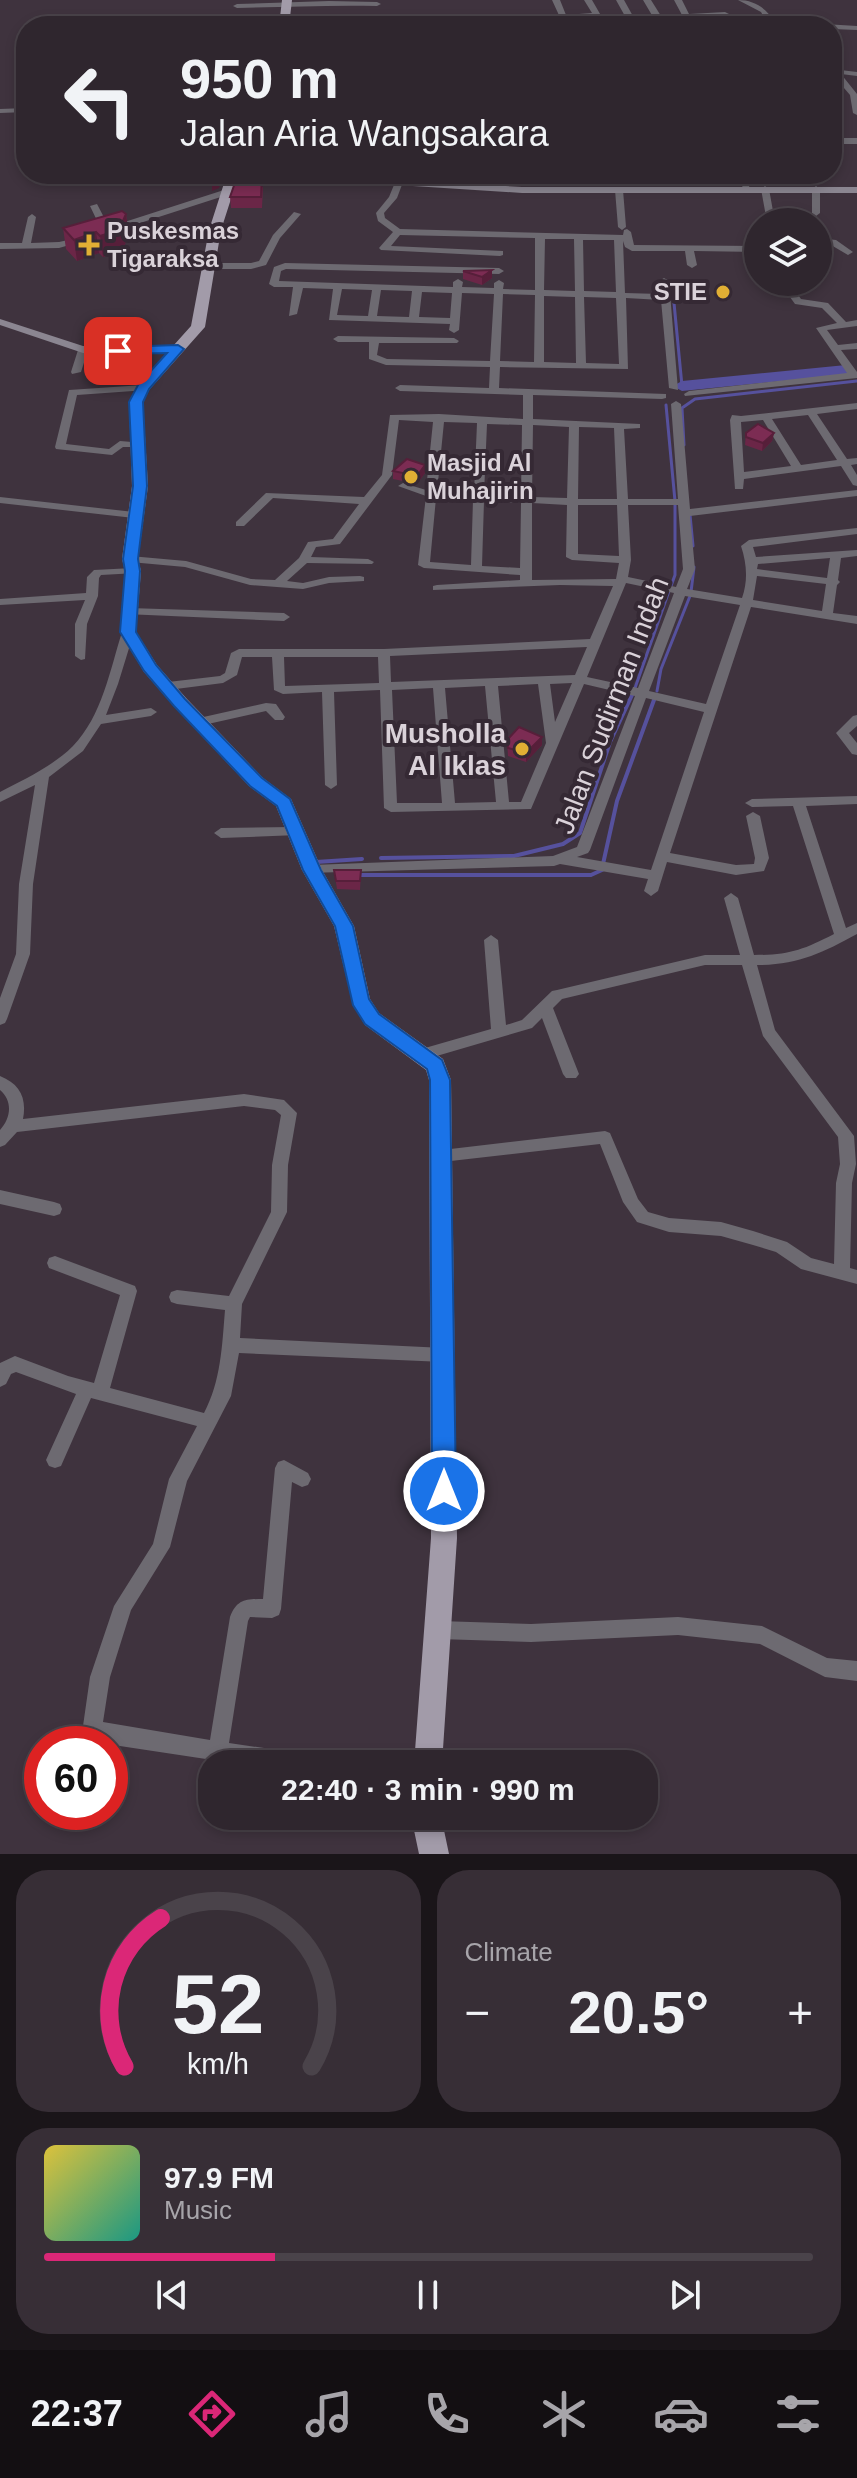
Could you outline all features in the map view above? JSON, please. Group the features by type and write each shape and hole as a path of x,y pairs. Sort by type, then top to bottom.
{"main road":[{"path":"230,184 206,266 201,320 195,332 143,388 135,415 140,445 140,486 134,515 128,632 150,668 199,722 256,782 284,803 290,812 293,832 344,926 360,1000 372,1019 435,1065 440,1080 444,1538 429,1750"},
{"path":"429,1830 434,1854"}],"street":[{"path":"580,16 597,15 588,0"},
{"path":"742,0 762,10 765,16"},
{"path":"237,6 377,4"},
{"path":"698,16 725,14"},
{"path":"842,82 854,95 855,115"},
{"path":"0,246 66,244 230,184"},
{"path":"398,184 393,198 380,213 381,219 398,232 578,237 623,234"},
{"path":"521,184 619,190 857,190"},
{"path":"746,184 747,189"},
{"path":"765,189 768,208"},
{"path":"816,189 816,208"},
{"path":"374,340 372,357 378,361 624,366 621,296 623,234 619,190"},
{"path":"94,206 106,231"},
{"path":"206,266 263,263 276,237 297,214"},
{"path":"26,246 32,217"},
{"path":"398,232 385,249 500,253"},
{"path":"623,234 632,248 744,249"},
{"path":"494,391 501,235"},
{"path":"539,366 540,236"},
{"path":"578,237 581,367"},
{"path":"832,242 848,252"},
{"path":"689,247 692,265"},
{"path":"499,271 285,266 277,269 275,286 667,297"},
{"path":"452,364 459,270"},
{"path":"664,281 674,388"},
{"path":"292,314 298,287"},
{"path":"338,288 331,318 455,321"},
{"path":"372,319 377,289"},
{"path":"414,320 417,290"},
{"path":"795,296 800,303 825,305 843,324"},
{"path":"0,322 32,330 83,350 178,349"},
{"path":"662,396 664,390 674,388 689,394 855,376 821,328 857,323"},
{"path":"338,339 454,341"},
{"path":"836,348 857,346"},
{"path":"76,372 83,350"},
{"path":"140,445 120,444 112,452 60,447 73,392 143,388"},
{"path":"400,388 662,396 676,404 689,400 689,394"},
{"path":"527,578 528,392"},
{"name":"Jalan Sudirman Indah","path":"312,870 561,859 583,850 684,591 689,569 676,404"},
{"path":"856,409 736,418 739,481 798,468 857,461"},
{"path":"811,412 857,483"},
{"path":"439,417 424,565 527,578 621,581 857,620"},
{"path":"279,583 304,560 312,544 336,542 387,475 392,418 439,417 636,426"},
{"path":"766,417 798,468"},
{"path":"476,570 482,420"},
{"path":"574,424 572,557 625,560"},
{"path":"384,653 391,808 526,806 621,581 625,560 619,425"},
{"path":"403,486 433,495 623,502 685,508 857,493"},
{"path":"240,524 270,495 368,501"},
{"path":"0,500 134,515"},
{"path":"651,891 746,603 752,566 747,546 753,542 857,531"},
{"path":"752,566 857,553"},
{"path":"827,614 836,555"},
{"path":"81,656 81,624 92,596 93,577 98,572 165,560 250,582 303,586 329,580 360,579"},
{"path":"304,560 368,562"},
{"path":"752,566 834,582"},
{"path":"437,588 527,578"},
{"path":"0,602 92,596"},
{"path":"129,612 284,617"},
{"path":"0,798 43,775 80,746 97,721 128,632"},
{"path":"168,686 223,679 232,672 237,654 384,653 593,643"},
{"path":"278,654 278,687 580,679 710,709"},
{"path":"544,681 551,741"},
{"path":"491,682 503,806"},
{"path":"439,685 449,807"},
{"path":"328,688 331,785"},
{"path":"199,722 266,707 272,707 279,717"},
{"path":"97,721 151,712"},
{"path":"857,719 842,733 857,751"},
{"path":"0,1019 23,954 26,884 43,775"},
{"path":"661,856 736,870 759,868 762,858 752,810 857,800"},
{"path":"799,804 841,934"},
{"path":"221,833 293,832"},
{"path":"561,859 654,875"},
{"path":"442,1156 605,1137 631,1202 643,1217 669,1225 721,1229 753,1238 781,1247 807,1264 849,1275 844,1183 848,1164 846,1136 768,1032 731,898"},
{"path":"423,1054 527,1024 546,1009 549,1001 557,995 705,960 780,960 809,953 857,928"},
{"path":"491,940 499,1033"},
{"path":"546,1009 571,1074"},
{"path":"0,1082 17,1094 19,1101 13,1126 0,1141"},
{"path":"13,1126 244,1100 286,1107 288,1122 281,1155 278,1218 244,1277 234,1304 222,1396 206,1421 178,1479 161,1547 123,1606 100,1677 93,1726 100,1733 211,1750"},
{"path":"0,1197 54,1209"},
{"path":"55,1263 129,1291 93,1391 55,1460"},
{"path":"177,1297 234,1304"},
{"path":"230,1345 444,1355"},
{"path":"0,1379 5,1369 15,1364 93,1391 206,1421"},
{"path":"218,1750 239,1617 246,1608 272,1609 284,1468 302,1479"},
{"path":"439,1630 531,1633 678,1626 762,1635 825,1667 857,1671"}],"building":[{"path":"235,184 262,184 261,197 230,197"},
{"path":"122,211 126,214 119,230 100,236 96,232 74,240 63,228"},
{"path":"492,270 482,277 463,271"},
{"path":"758,424 774,433 763,443 746,437 746,433"},
{"path":"407,459 425,465 417,476 393,471"},
{"path":"519,727 542,737 526,753 508,748 507,740"},
{"path":"334,870 361,870 360,881 336,881"}],"waterway":[{"path":"674,303 682,386"},
{"path":"682,386 846,370"},
{"path":"684,445 682,408 695,399 857,381"},
{"path":"666,405 675,501"},
{"path":"671,586 675,575 675,505"},
{"path":"690,515 693,546"},
{"path":"691,592 694,567"},
{"path":"635,688 669,591"},
{"path":"657,691 661,669 690,596"},
{"path":"381,858 514,856 563,844 580,833 610,742 632,695"},
{"path":"603,864 617,801 654,700"},
{"path":"316,862 362,859"},
{"path":"358,875 591,875 602,870"}],"place":[{"name":"Puskesmas Tigaraksa","path":"89,245"},
{"name":"STIE","path":"723,292"},
{"name":"Masjid Al Muhajirin","path":"411,477"},
{"name":"Musholla Al Iklas","path":"522,749"}],"route":[{"path":"118,351 178,349 143,388 136,402 140,486 130,559 133,571 128,632 150,668 180,702 256,782 284,803 290,812 293,832 344,926 352,950 360,1000 372,1019 435,1065 440,1080 444,1491"}]}
